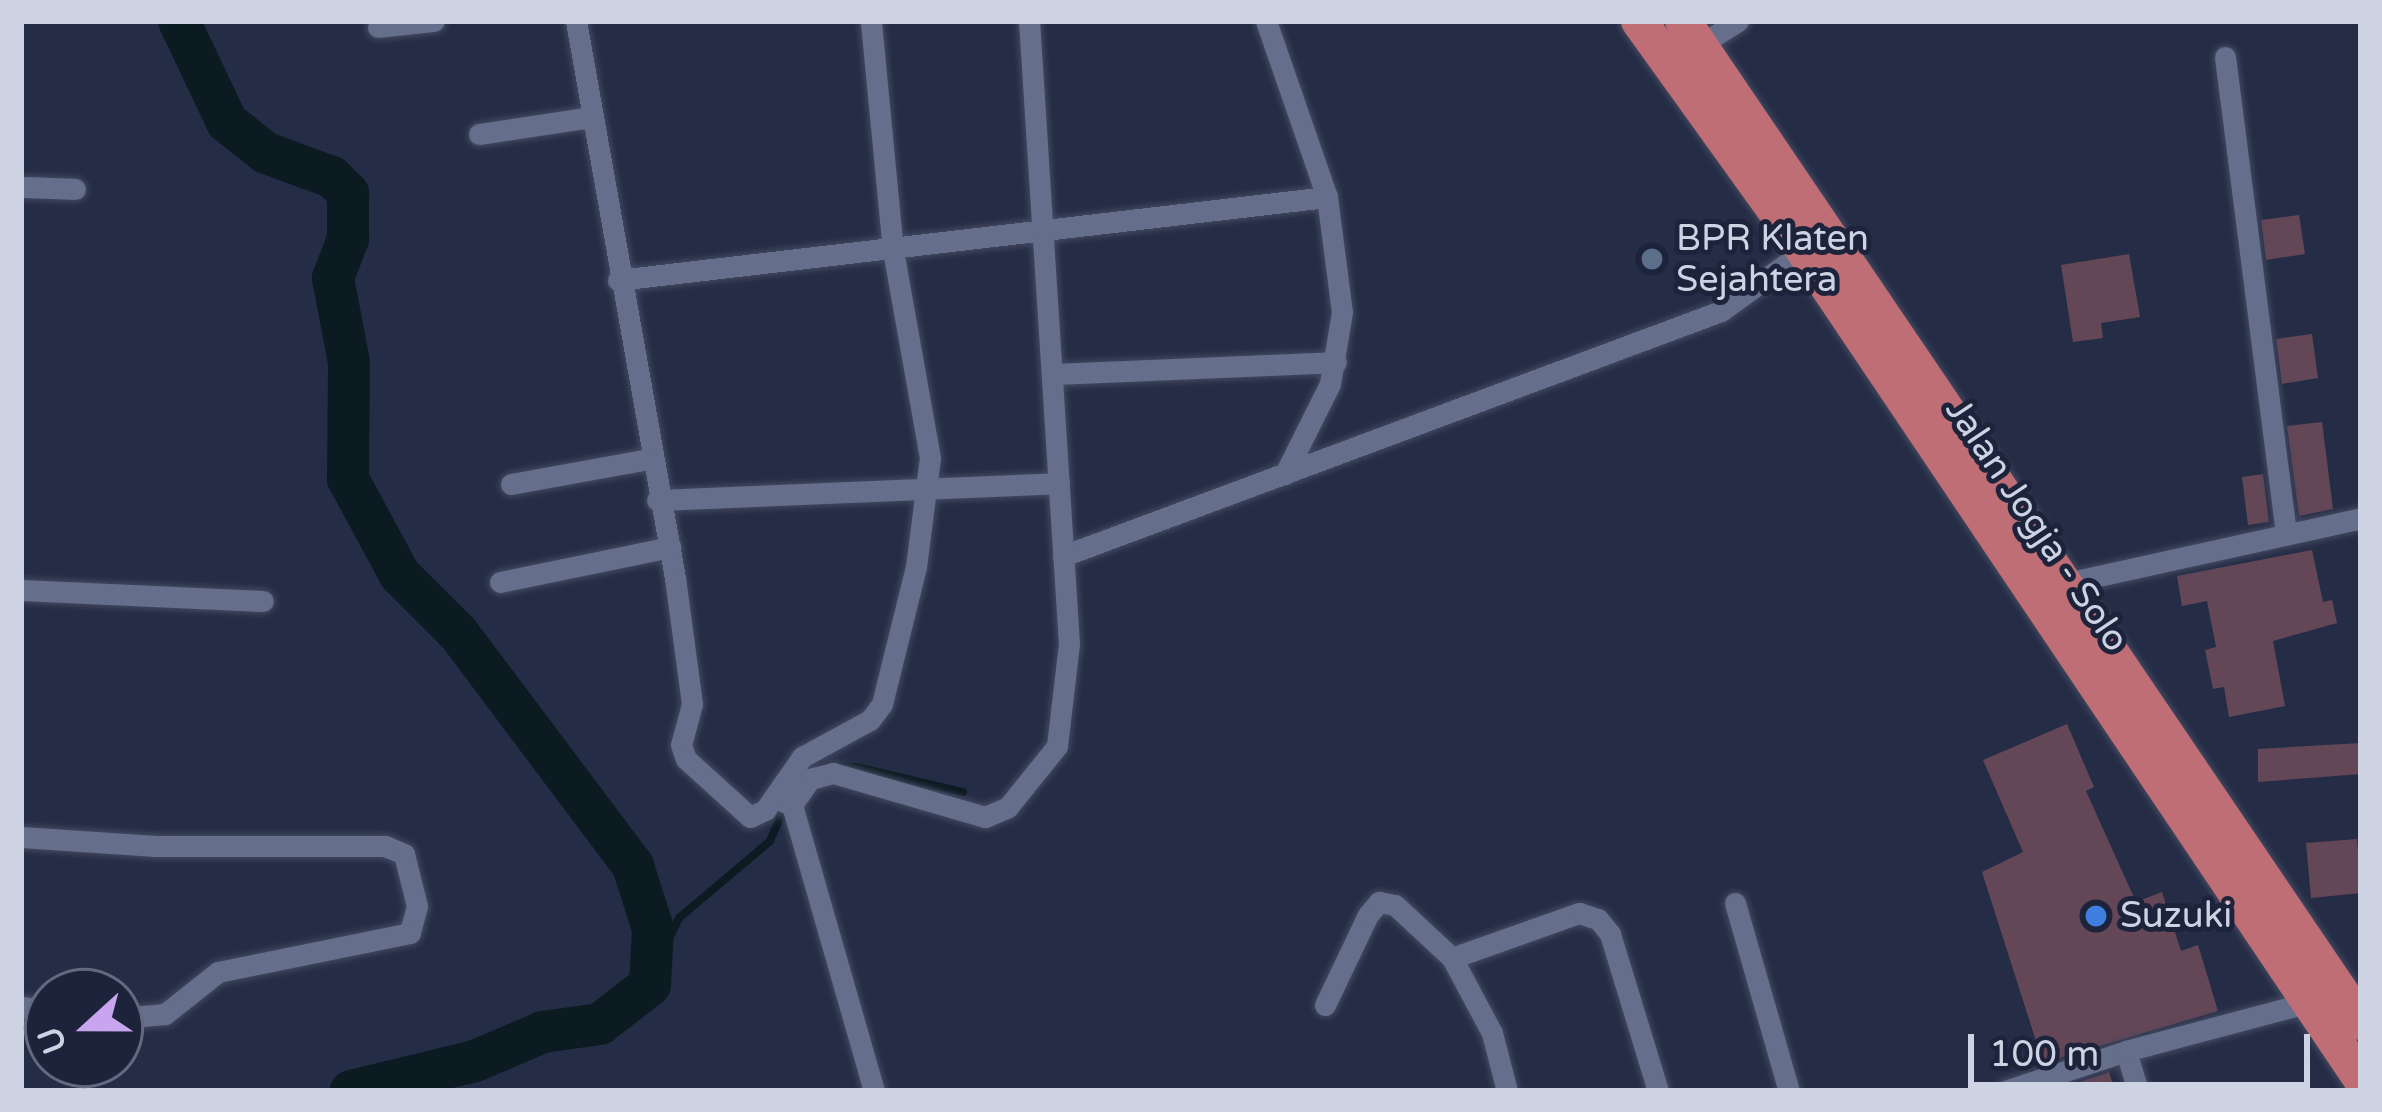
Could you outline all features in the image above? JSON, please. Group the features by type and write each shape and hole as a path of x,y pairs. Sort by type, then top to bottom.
{"highway":[{"name":"Jalan Jogja - Solo","path":"1639,21 1804,251 2361,1079"},
{"name":"Jalan Jogja - Solo","path":"1691,33 2361,1022"}],"street":[{"path":"378,27 434,21"},
{"path":"576,21 649,459 670,547 692,704 681,745 686,760 740,814 758,815 784,801 810,778 833,773 972,815 1008,807 1057,746 1064,717 1063,556 1029,21"},
{"path":"871,21 892,251 930,458 882,704 870,720 802,757 784,801 874,1091"},
{"path":"1266,21 1328,197 1342,311 1336,362 1285,474"},
{"path":"1691,33 1738,21"},
{"path":"2225,57 2286,534"},
{"path":"479,134 592,117"},
{"path":"21,187 75,189"},
{"path":"618,280 1328,197"},
{"path":"1063,556 1720,311 1804,251"},
{"path":"1053,374 1336,362"},
{"path":"511,484 649,459"},
{"path":"657,500 1058,483"},
{"path":"2062,584 2361,518"},
{"path":"500,582 670,547"},
{"path":"21,590 263,601"},
{"path":"21,837 156,847 385,846 404,854 417,906 410,933 218,972 165,1014 144,1016"},
{"path":"1324,1005 1379,902 1416,921 1452,958 1492,1033 1508,1091"},
{"path":"1735,903 1789,1091"},
{"path":"1452,958 1579,913 1598,919 1610,934 1658,1091"},
{"path":"2005,1091 2126,1051 2310,1002"},
{"path":"2126,1051 2138,1091"}],"building":[{"path":"2299,215 2305,254 2266,260 2261,220"},
{"path":"2129,254 2140,317 2101,323 2103,338 2073,342 2061,265"},
{"path":"2312,334 2318,378 2282,384 2276,339"},
{"path":"2322,422 2333,509 2299,516 2287,426"},
{"path":"2263,474 2269,522 2248,525 2242,477"},
{"path":"2312,550 2323,602 2332,600 2337,623 2273,641 2285,706 2229,717 2224,687 2213,689 2205,650 2216,647 2207,601 2182,606 2177,576"},
{"path":"2067,724 2094,787 2086,791 2136,902 2162,892 2181,951 2198,945 2218,1011 2043,1063 1982,872 2023,852 1983,760"},
{"path":"2361,743 2361,774 2258,782 2258,749"},
{"path":"2357,839 2361,893 2311,898 2306,843"},
{"path":"2109,1072 2115,1091 2053,1091"}],"waterway":[{"path":"179,21 227,122 266,153 332,177 348,193 348,239 333,278 349,363 348,479 400,575 459,634 633,866 653,929 650,985 600,1024 543,1032 475,1061 351,1091"},
{"path":"802,772 812,765 856,767 963,792"},
{"path":"654,970 679,918 770,841 785,807"}],"place":[{"name":"BPR Klaten Sejahtera","path":"1652,259"},
{"name":"Suzuki","path":"2096,916"}]}
